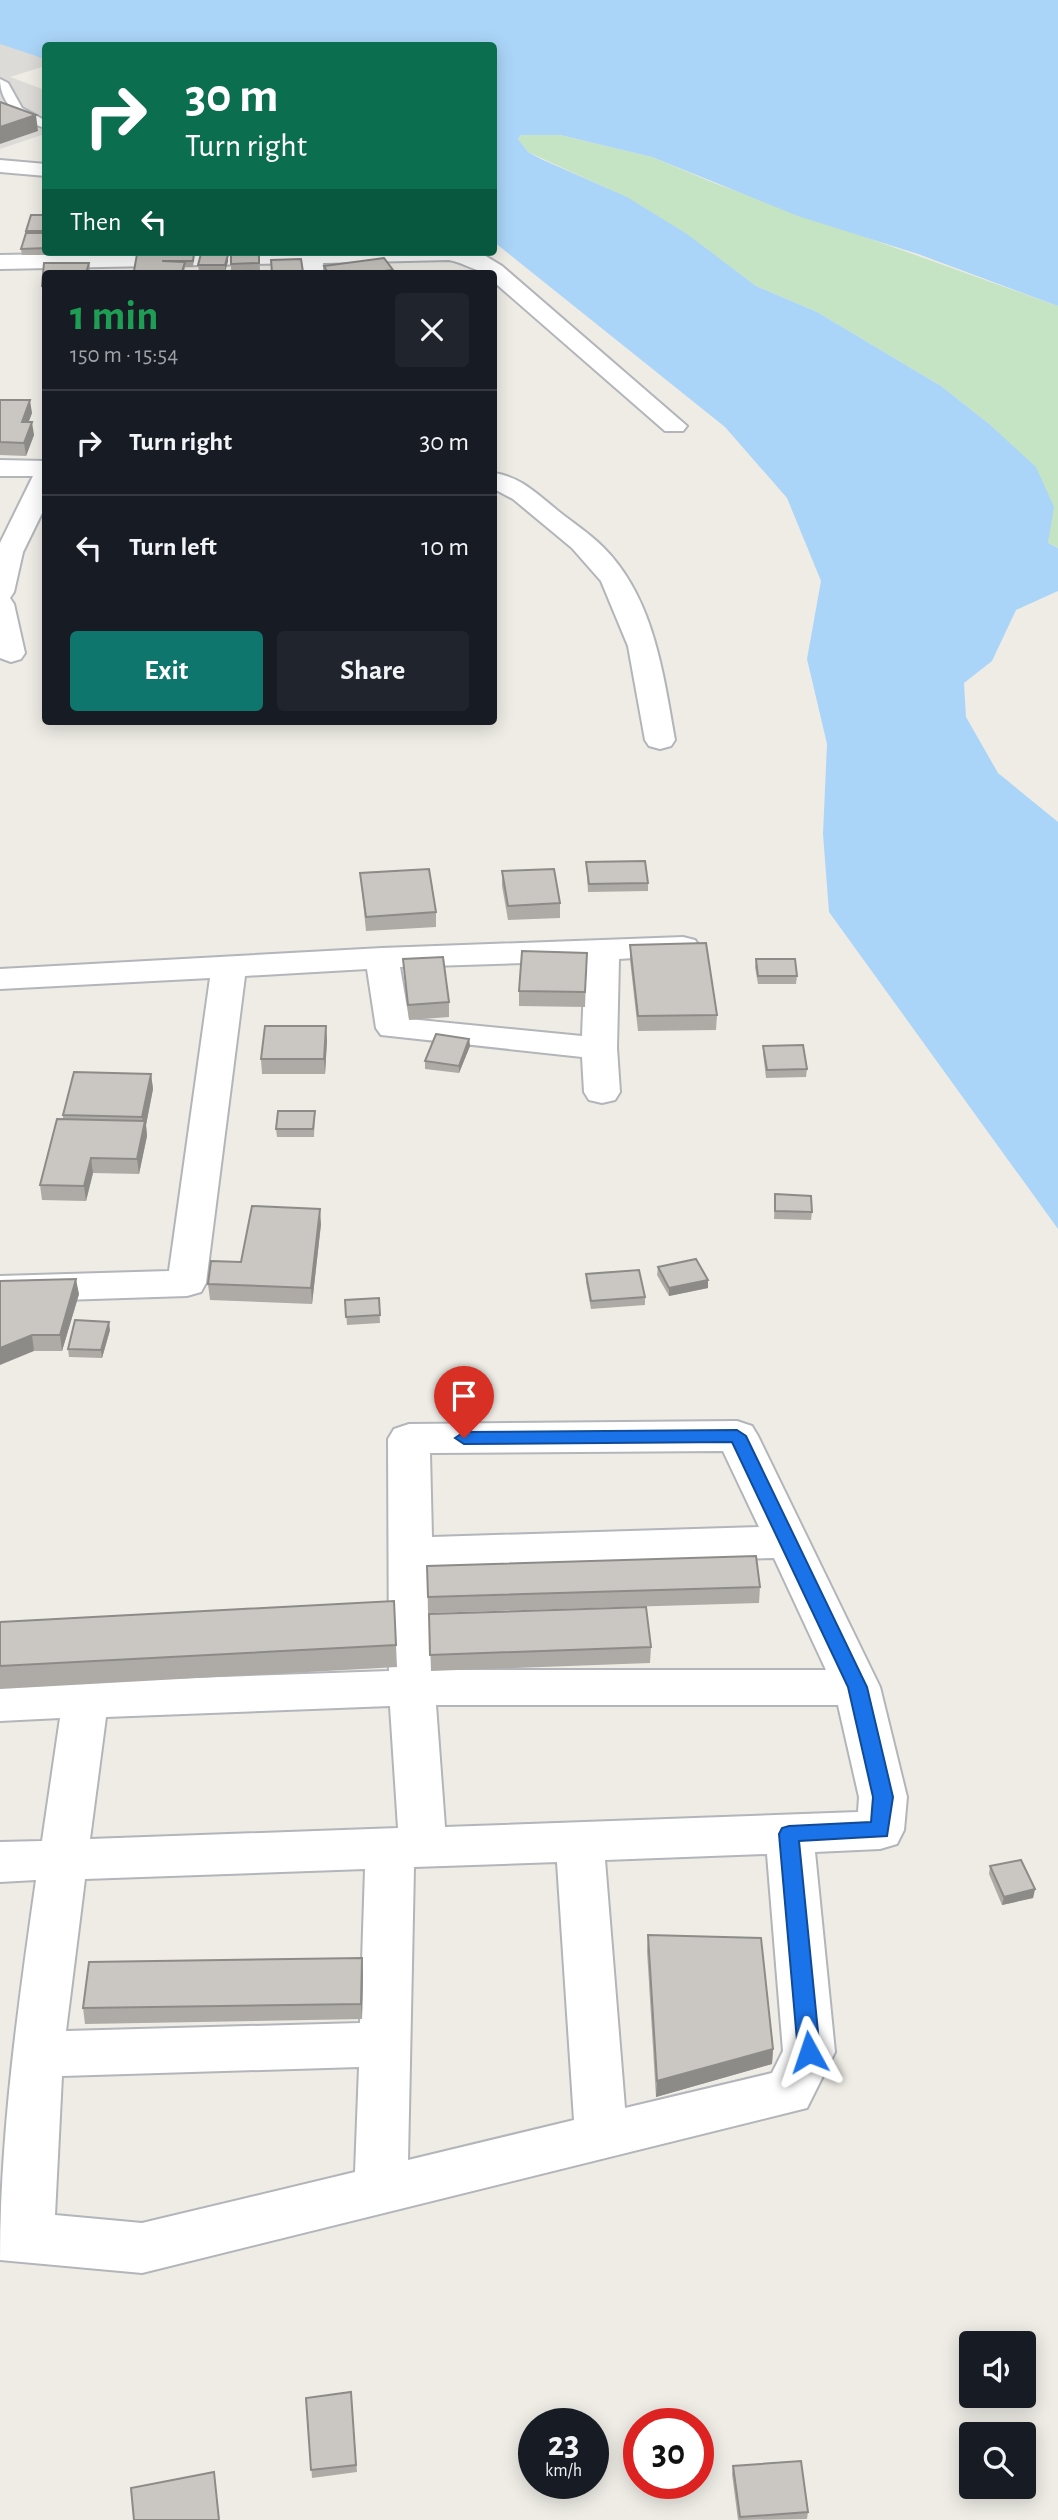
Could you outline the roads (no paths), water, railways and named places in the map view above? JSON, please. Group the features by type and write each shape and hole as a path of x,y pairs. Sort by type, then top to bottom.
{"street":[{"path":"0,166 42,170"},
{"path":"0,262 121,266 311,265 414,256"},
{"path":"466,256 492,270"},
{"path":"497,274 674,426"},
{"path":"0,468 42,469"},
{"path":"497,481 503,481 529,500 598,558 626,597 644,648 660,740"},
{"path":"0,592 9,552 42,485"},
{"path":"0,604 11,653"},
{"path":"0,979 382,958 703,946"},
{"path":"602,948 599,1048 602,1092"},
{"path":"382,958 393,1028 599,1048"},
{"path":"0,1289 187,1283 229,966"},
{"path":"0,1862 406,1847 789,1834 880,1830 883,1797 857,1687 737,1436 409,1439 412,1688 406,1847 384,2044 381,2190"},
{"path":"410,1553 789,1542"},
{"path":"0,1703 412,1688 857,1687"},
{"path":"85,1700 14,2236 142,2248 789,2091 809,2052 789,1834"},
{"path":"580,1841 601,2137"},
{"path":"37,2054 384,2044"}],"lane":[{"path":"0,82 4,85 7,98 21,115 42,124"}],"water":[{"path":"0,0 1058,0 1058,306 918,254 798,216 652,157 560,135 521,135 518,139 528,152 627,197 687,234 756,286 817,312 941,386 988,423 1036,467 1054,507 1048,543 1058,548 1058,591 1016,610 992,661 964,683 966,717 998,773 1058,822 1058,1229 829,912 823,834 827,744 807,659 821,581 787,498 725,427 497,244 497,42 42,42 42,58 0,44"}]}
